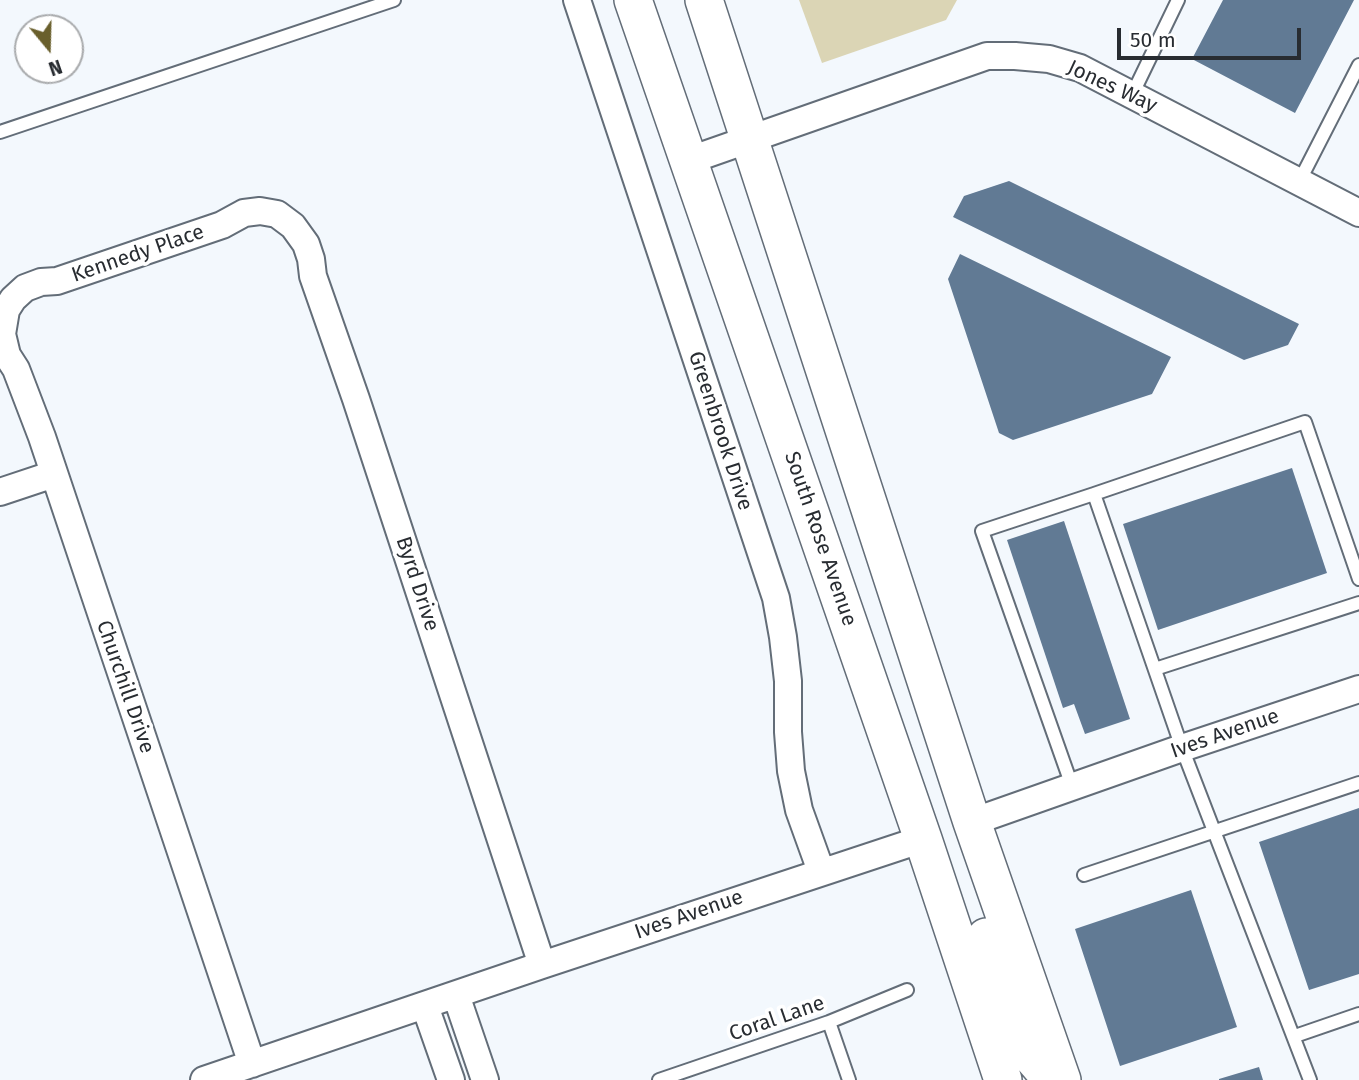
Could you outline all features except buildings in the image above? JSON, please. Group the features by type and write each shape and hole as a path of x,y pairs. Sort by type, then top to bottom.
{"main road":[{"name":"South Rose Avenue","path":"633,0 923,839 1003,1080"},
{"path":"704,0 972,822 1062,1080"},
{"path":"923,839 944,848 964,868 1021,1044 1052,1080"}],"street":[{"name":"Greenbrook Drive","path":"577,0 776,598 788,681 791,771 799,810 821,871"},
{"name":"Jones Way","path":"690,160 987,56 1015,56 1049,59 1080,68 1359,213"},
{"name":"Kennedy Place","path":"6,310 25,288 41,282 57,281 222,225 244,213 260,211 277,214"},
{"name":"Byrd Drive","path":"277,214 293,226 306,244 313,276 542,965"},
{"name":"Churchill Drive","path":"6,310 2,334 7,355 16,369 54,474 252,1064"},
{"path":"0,492 54,474"},
{"name":"Ives Avenue","path":"972,822 1359,689"},
{"name":"Ives Avenue","path":"204,1080 923,839"},
{"path":"456,995 485,1080"},
{"path":"425,1006 451,1080"}],"lane":[{"path":"0,132 394,0"},
{"path":"1132,95 1178,0"},
{"path":"1299,182 1359,65"},
{"path":"1072,786 982,531 1305,422 1359,579"},
{"path":"1094,494 1182,748 1310,1080"},
{"path":"1155,669 1359,603"},
{"path":"1084,875 1359,783"},
{"name":"Coral Lane","path":"659,1080 829,1022 907,990"},
{"path":"1295,1036 1359,1014"},
{"path":"829,1022 849,1080"}],"shaded area":[{"path":"799,0 957,0 946,20 822,63"}]}
